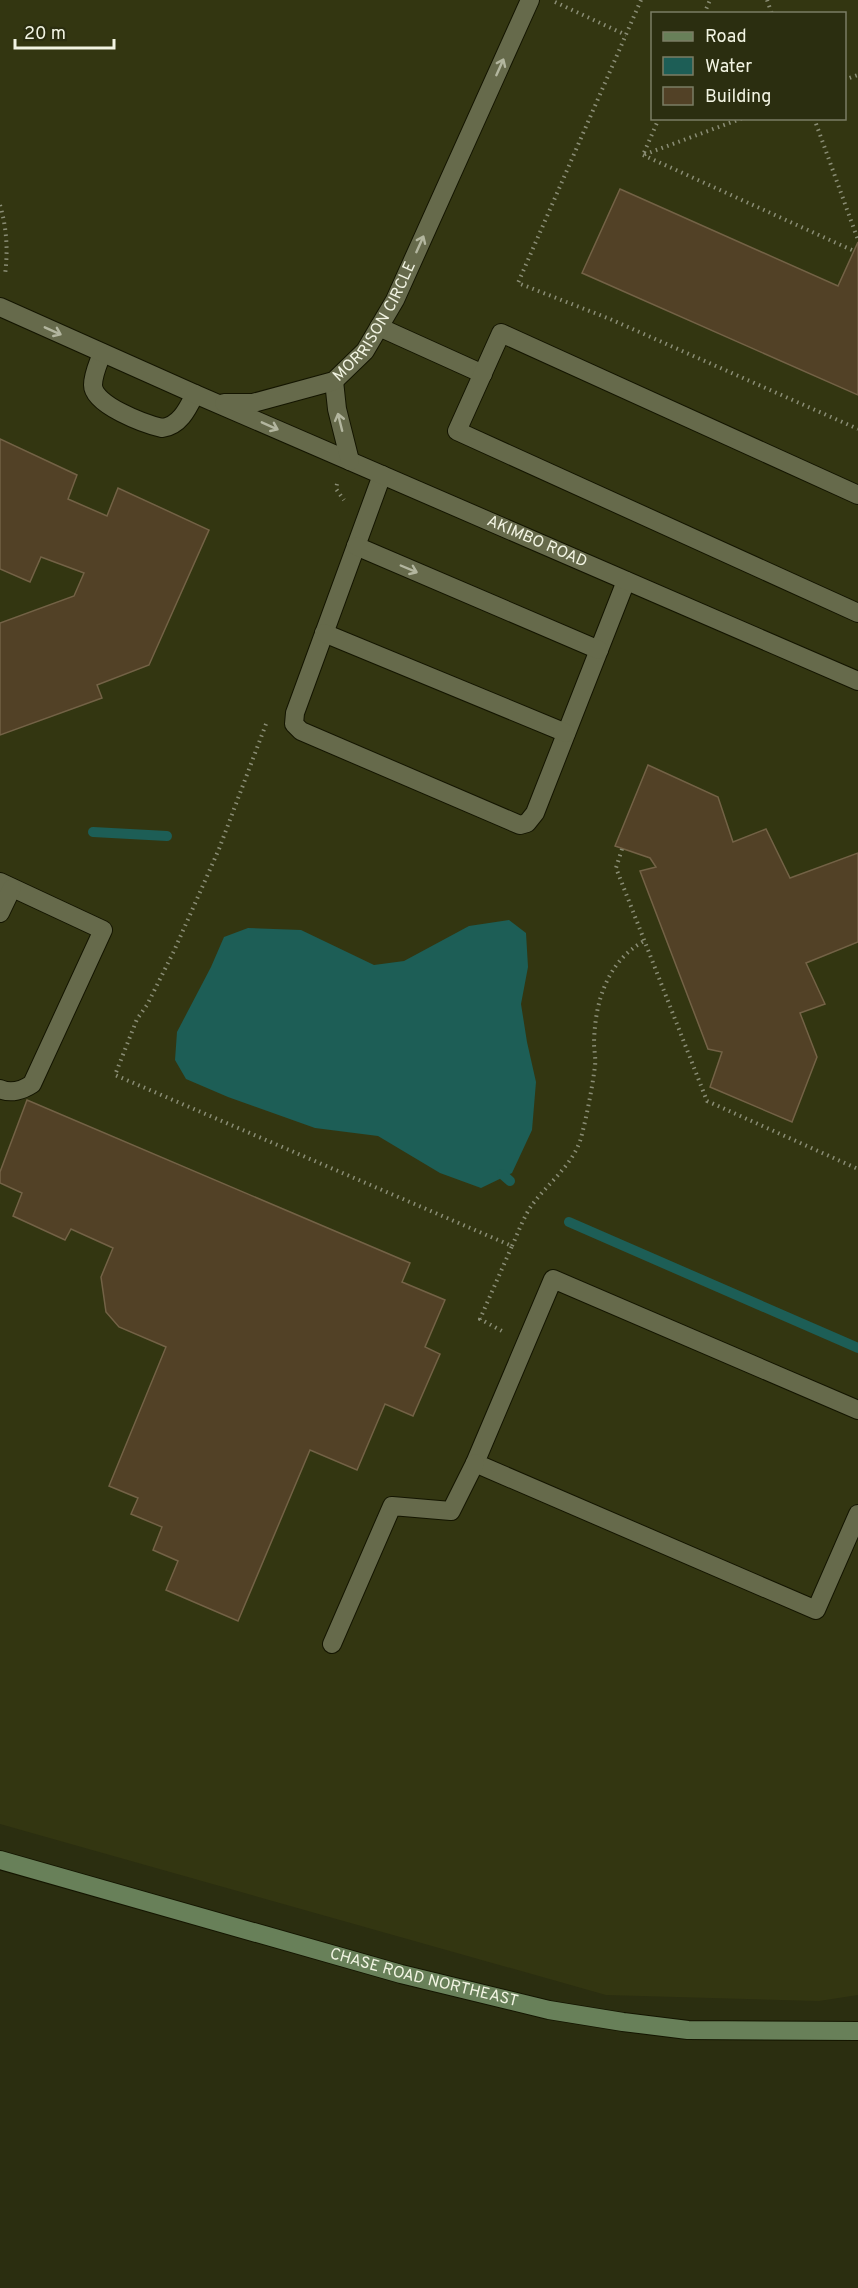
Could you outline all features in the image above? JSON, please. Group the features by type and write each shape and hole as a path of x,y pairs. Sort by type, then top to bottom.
{"street":[{"name":"MORRISON CIRCLE","path":"0,307 216,403 253,403 334,381 365,351 395,300 530,0"},
{"path":"379,327 483,374"},
{"path":"858,495 501,333 456,431 858,613"},
{"path":"102,352 93,384 94,392 104,404 157,427 168,428 182,417 195,394"},
{"path":"334,381 337,409 350,461"},
{"name":"AKIMBO ROAD","path":"216,403 858,681"},
{"path":"382,475 295,713 294,724 301,731 520,825 527,823 535,813 626,580"},
{"path":"356,546 599,650"},
{"path":"324,633 566,734"},
{"path":"0,913 6,885 103,930 32,1084 23,1090 5,1092 0,1089"},
{"path":"332,1644 392,1506 451,1511 475,1463 553,1279 858,1410"},
{"path":"475,1463 816,1610 858,1514"},
{"name":"CHASE ROAD NORTHEAST","path":"0,1860 401,1974 549,2010 688,2030 858,2031"}],"path":[{"path":"551,0 626,34"},
{"path":"641,0 518,283 620,323 858,429"},
{"path":"643,155 658,120"},
{"path":"643,155 738,120"},
{"path":"815,120 858,240"},
{"path":"643,155 854,251"},
{"path":"0,205 6,230 8,253 5,275"},
{"path":"337,483 336,489 343,498 345,509"},
{"path":"267,723 219,849 174,951 147,1005 137,1019 115,1075 512,1246"},
{"path":"622,849 616,868 706,1101 858,1169"},
{"path":"498,1340 502,1329 480,1319 532,1205 568,1163 580,1140 596,1064 594,1043 605,982 615,965 630,949 644,941"}],"shaded area":[{"path":"0,0 858,0 858,1995 819,2001 606,1995 0,1824"}],"water":[{"path":"509,920 526,933 528,967 521,1004 536,1082 532,1130 512,1173 481,1188 440,1173 378,1136 315,1128 228,1097 186,1079 175,1060 177,1032 224,937 248,928 301,930 374,965 404,961 469,926"}],"building":[{"path":"620,189 838,286 858,242 858,395 582,273"},
{"path":"0,439 77,475 68,499 107,516 118,488 209,530 149,665 97,685 102,698 0,735 0,623 74,596 84,573 41,557 30,582 0,569"},
{"path":"648,765 718,797 733,842 766,829 790,878 858,853 858,942 806,963 825,1004 800,1013 817,1057 792,1122 710,1087 722,1052 708,1049 640,871 656,867 650,858 615,846"},
{"path":"27,1100 410,1263 402,1282 445,1300 425,1347 440,1354 413,1416 385,1404 357,1470 310,1450 238,1621 166,1590 178,1561 153,1550 162,1527 131,1514 138,1498 109,1486 166,1347 119,1327 106,1312 101,1277 113,1248 71,1229 65,1240 13,1216 22,1193 0,1183 0,1172"}],"waterway":[{"path":"93,832 167,836"},
{"path":"502,1174 510,1181"},
{"path":"569,1222 858,1348"}]}
